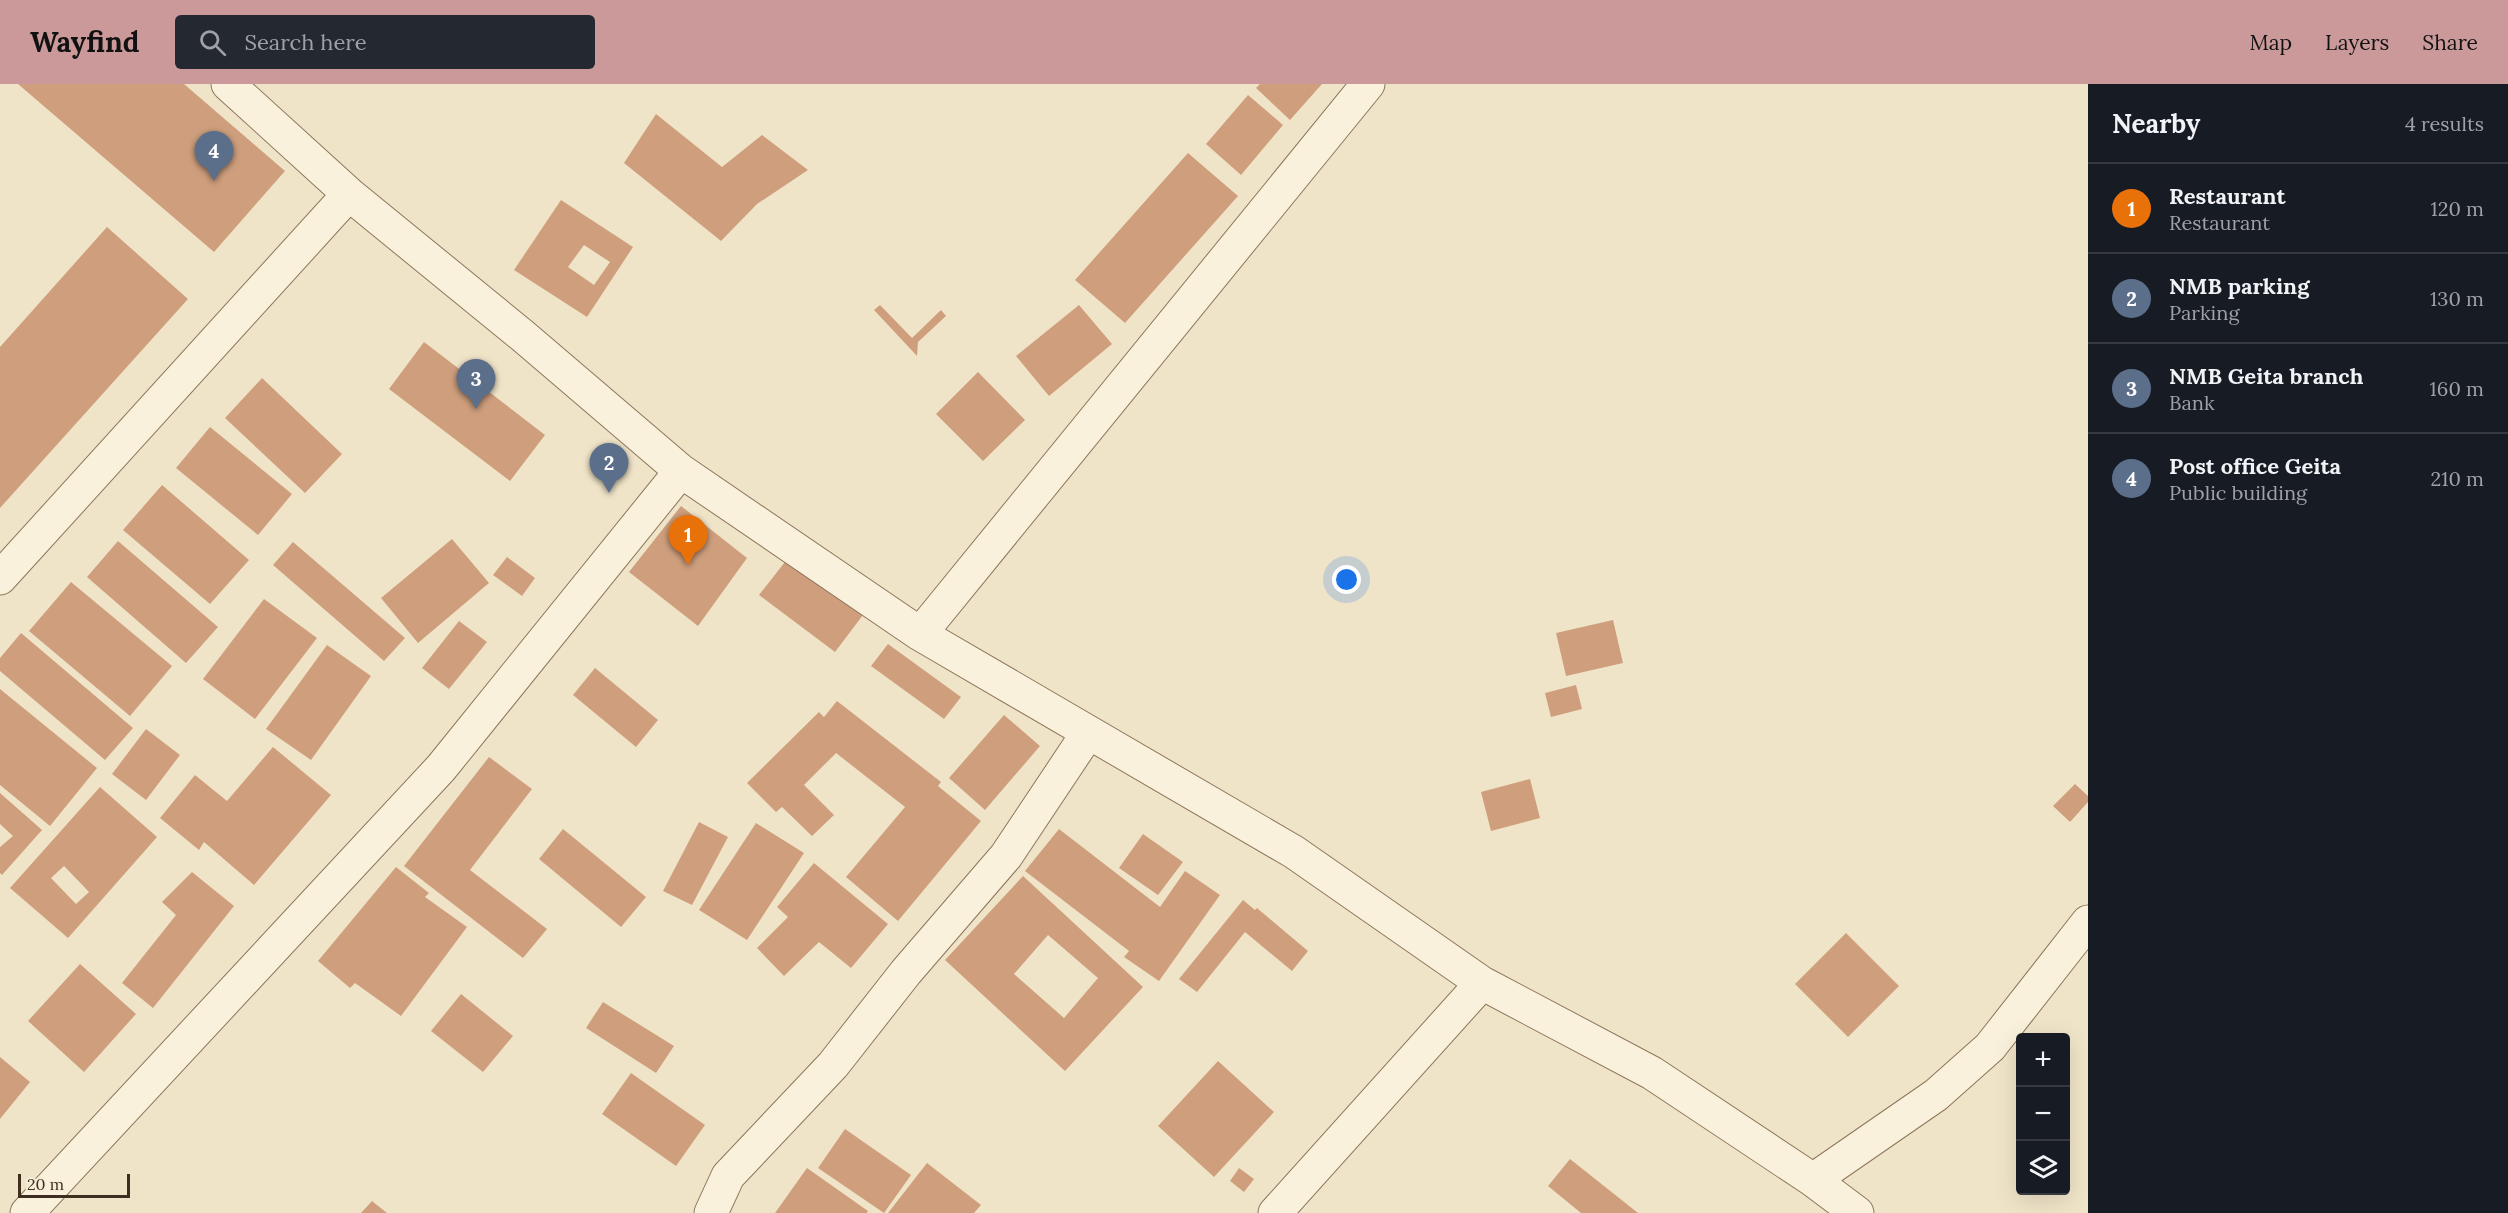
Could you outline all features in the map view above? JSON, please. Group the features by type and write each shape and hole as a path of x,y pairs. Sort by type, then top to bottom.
{"street":[{"path":"228,84 349,194 523,336 681,471 920,634 1294,852 1482,983 1652,1073 1814,1180 1857,1213"},
{"path":"920,634 1368,84"},
{"path":"0,578 349,194"},
{"path":"27,1213 441,768 681,471"},
{"path":"711,1213 728,1176 832,1065 906,972 1006,856 1088,733"},
{"path":"1814,1180 1936,1095 1990,1047 2088,922"},
{"path":"1275,1213 1482,983"}],"building":[{"path":"18,84 184,84 285,171 214,252"},
{"path":"1260,84 1322,84 1290,120 1256,88"},
{"path":"1248,95 1283,125 1241,175 1206,144"},
{"path":"656,114 722,167 762,135 808,170 757,204 721,241 624,163"},
{"path":"1188,153 1238,196 1125,323 1075,280"},
{"path":"561,200 633,247 587,317 514,270","holes":["584,245 610,262 594,285 568,267"]},
{"path":"107,227 188,299 0,508 0,347"},
{"path":"880,305 912,338 941,310 946,316 918,342 917,356 874,310"},
{"path":"1079,305 1112,344 1049,396 1016,356"},
{"path":"424,342 545,435 510,481 389,389"},
{"path":"978,372 1025,420 983,461 936,414"},
{"path":"262,378 342,454 305,493 225,418"},
{"path":"210,427 292,494 258,535 176,468"},
{"path":"162,485 249,560 210,604 123,530"},
{"path":"681,506 747,558 698,626 629,572"},
{"path":"452,539 489,583 418,643 381,598"},
{"path":"118,541 218,627 186,663 87,577"},
{"path":"293,542 405,638 384,661 273,565"},
{"path":"507,557 535,578 522,596 493,575"},
{"path":"788,558 863,615 835,652 759,595"},
{"path":"71,582 172,666 130,716 29,631"},
{"path":"264,599 317,638 255,719 203,679"},
{"path":"1613,620 1623,663 1566,676 1556,633"},
{"path":"459,621 487,642 449,689 422,668"},
{"path":"21,633 133,728 105,760 0,671 0,658"},
{"path":"888,644 961,697 944,719 871,666"},
{"path":"327,645 371,676 311,760 266,729"},
{"path":"595,668 658,720 636,747 573,695"},
{"path":"1576,685 1582,709 1551,717 1545,693"},
{"path":"0,689 97,768 50,826 0,785"},
{"path":"837,701 941,782 938,786 981,821 898,921 846,877 905,807 836,753 804,785 834,815 812,836 782,807 776,812 747,783 819,712 824,717"},
{"path":"1004,715 1040,746 985,810 949,778"},
{"path":"146,729 180,755 146,800 112,774"},
{"path":"273,747 331,795 254,885 204,842 199,850 160,818 195,775 227,801"},
{"path":"489,757 532,789 470,870 547,929 523,958 404,866"},
{"path":"1530,779 1540,818 1491,831 1481,792"},
{"path":"2075,784 2088,796 2088,802 2070,822 2053,806"},
{"path":"100,787 157,837 68,938 10,888","holes":["64,866 89,892 76,904 51,878"]},
{"path":"0,793 42,830 2,875 0,873 0,847 13,836 0,824"},
{"path":"699,822 728,837 692,905 663,891"},
{"path":"756,823 804,853 747,940 699,910"},
{"path":"563,829 646,897 621,927 539,859"},
{"path":"1059,829 1160,907 1185,871 1220,895 1159,981 1124,957 1129,951 1025,871"},
{"path":"1143,834 1183,862 1158,895 1119,868"},
{"path":"814,863 888,924 851,968 819,942 784,976 757,948 788,917 777,907"},
{"path":"396,867 429,893 425,897 467,927 401,1016 355,983 350,988 318,961"},
{"path":"192,872 234,906 153,1008 122,983 176,915 162,902"},
{"path":"1023,876 1143,987 1065,1071 945,960","holes":["1048,935 1098,978 1064,1018 1014,974"]},
{"path":"1243,900 1255,910 1257,908 1308,951 1292,971 1245,932 1197,992 1179,979"},
{"path":"1846,933 1899,986 1848,1037 1795,984"},
{"path":"80,964 136,1014 84,1072 28,1021"},
{"path":"461,994 513,1036 483,1072 431,1031"},
{"path":"603,1002 674,1046 656,1073 586,1028"},
{"path":"0,1057 30,1082 0,1119"},
{"path":"1218,1061 1274,1112 1214,1177 1158,1126"},
{"path":"631,1073 705,1125 676,1166 602,1114"},
{"path":"845,1129 911,1175 884,1213 818,1168"},
{"path":"1570,1159 1638,1213 1581,1213 1548,1186"},
{"path":"927,1163 981,1205 974,1213 888,1213"},
{"path":"807,1168 868,1211 867,1213 775,1213"},
{"path":"1239,1168 1254,1179 1244,1192 1230,1181"},
{"path":"372,1201 387,1213 361,1213"}],"place":[{"name":"Post office Geita","path":"214,181"},
{"name":"NMB Geita branch","path":"476,409"},
{"name":"NMB parking","path":"609,493"},
{"name":"Restaurant","path":"688,565"}]}
